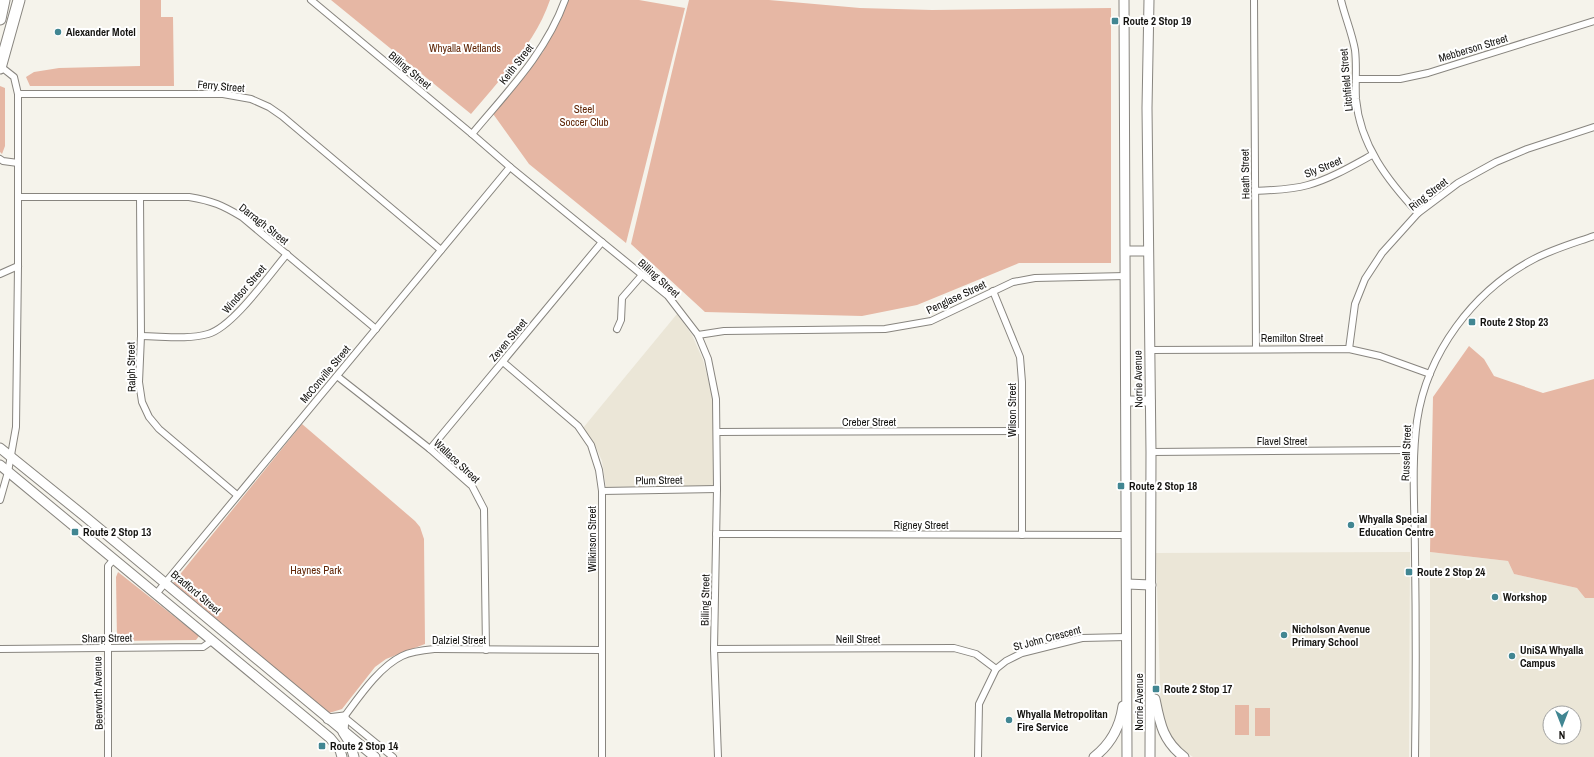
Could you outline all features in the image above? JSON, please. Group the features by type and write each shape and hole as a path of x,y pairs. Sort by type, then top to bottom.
{"highway":[{"path":"0,19 4,0"},
{"path":"0,66 19,0"}],"main road":[{"name":"Norrie Avenue","path":"1124,0 1127,757"},
{"name":"Norrie Avenue","path":"1149,0 1147,108 1151,452 1150,757"},
{"path":"1126,251 1148,251"},
{"path":"1126,401 1150,400"},
{"name":"Bradford Street","path":"0,448 12,456 165,582 343,732 375,757"},
{"path":"0,465 330,738 340,750 342,757"},
{"path":"74,526 83,515"},
{"path":"1127,584 1151,585"},
{"path":"1151,678 1161,728 1171,745 1184,757"},
{"path":"1094,757 1102,751 1116,732 1123,710 1127,681"},
{"path":"328,719 344,717 343,732 350,743 354,757"}],"street":[{"path":"305,0 317,5"},
{"name":"Billing Street","path":"311,0 510,167 668,296 698,335 712,373 716,399 717,432 714,649 718,757"},
{"name":"Keith Street","path":"472,134 528,67 545,44 565,0"},
{"name":"Heath Street","path":"1254,0 1256,348"},
{"name":"Litchfield Street","path":"1341,0 1355,52 1356,100 1360,120 1372,155 1396,190 1418,213"},
{"name":"Mebberson Street","path":"1356,79 1400,79 1428,73 1594,21"},
{"path":"0,66 14,77 18,94 16,427 12,456 0,500"},
{"name":"Ferry Street","path":"18,94 177,93 223,94 251,99 269,107 282,116 441,250"},
{"name":"Ring Street","path":"1350,349 1355,304 1365,279 1382,253 1418,213 1458,183 1496,162 1527,149 1594,127"},
{"name":"Sly Street","path":"1255,191 1307,186 1326,179 1372,155"},
{"path":"0,159 3,161 18,163"},
{"name":"McConville Street","path":"156,594 510,167"},
{"name":"Darragh Street","path":"18,197 189,197 209,200 224,206 242,217 376,329"},
{"name":"Ralph Street","path":"140,197 141,336 139,382 142,402 149,417 159,428 237,495"},
{"name":"Russell Street","path":"1415,757 1416,622 1414,450 1417,420 1430,374 1446,341 1460,322 1484,295 1509,273 1556,249 1594,236"},
{"name":"Zeven Street","path":"430,449 602,242"},
{"name":"Windsor Street","path":"141,336 197,336 210,334 222,328 236,316 286,254"},
{"path":"0,274 18,266"},
{"path":"617,329 621,320 622,298 642,275"},
{"name":"Penglase Street","path":"698,335 724,331 885,329 909,326 931,321 1013,282 1035,278 1126,276"},
{"name":"Wilson Street","path":"993,291 1020,357 1022,382 1022,535"},
{"name":"Remilton Street","path":"1149,350 1256,348 1350,349 1380,356 1430,374"},
{"name":"Wilkinson Street","path":"503,362 578,426 591,445 599,470 602,490 602,757"},
{"name":"Wallace Street","path":"337,376 430,449 472,486 484,509 486,650"},
{"name":"Creber Street","path":"717,432 1022,432"},
{"name":"Flavel Street","path":"1151,452 1414,450"},
{"name":"Plum Street","path":"602,490 716,489"},
{"name":"Rigney Street","path":"716,534 1127,535"},
{"name":"Beerworth Avenue","path":"108,757 108,566 114,559"},
{"name":"St John Crescent","path":"978,757 979,704 996,669 1006,661 1022,653 1082,638 1127,637"},
{"name":"Sharp Street","path":"0,649 203,647 213,640"},
{"name":"Neill Street","path":"714,649 954,648 976,654 996,669"},
{"name":"Dalziel Street","path":"344,717 369,685 388,665 402,656 420,651 435,649 601,650"},
{"path":"344,717 393,757"}],"shaded area":[{"path":"677,314 692,335 703,360 713,400 716,486 606,487 602,461 596,447 583,428"},
{"name":"Nicholson Avenue Primary School","path":"1410,552 1409,757 1193,757 1183,750 1172,738 1161,717 1156,553"},
{"name":"UniSA Whyalla Campus","path":"1430,552 1508,561 1514,574 1577,588 1585,598 1594,598 1594,757 1430,757"}],"green space":[{"path":"140,0 161,0 161,17 173,17 174,86 30,86 26,77 34,72 59,68 140,66"},
{"name":"Whyalla Wetlands","path":"331,0 550,0 526,46 505,74 471,114"},
{"name":"Steel Soccer Club","path":"564,0 639,0 685,8 626,243 529,164 491,111 543,52"},
{"path":"689,0 769,0 860,8 932,10 1111,8 1111,263 1019,263 917,305 862,316 705,312 631,244"},
{"path":"0,86 5,88 5,146 2,154 0,152"},
{"path":"1469,346 1484,359 1494,376 1543,393 1594,379 1594,598 1585,598 1577,588 1514,574 1508,561 1430,552 1433,397"},
{"name":"Haynes Park","path":"302,424 415,521 420,527 424,539 425,644 386,659 375,667 342,709 329,713 173,583"},
{"path":"118,572 199,636 196,640 117,641 116,577"},
{"path":"1235,705 1249,705 1249,735 1235,735"},
{"path":"1255,708 1270,708 1270,736 1255,736"}],"place":[{"name":"Route 2 Stop 19","path":"1115,21"},
{"name":"Alexander Motel","path":"58,32"},
{"name":"Route 2 Stop 23","path":"1472,322"},
{"name":"Route 2 Stop 18","path":"1121,486"},
{"name":"Whyalla Special Education Centre","path":"1351,525"},
{"name":"Route 2 Stop 13","path":"75,532"},
{"name":"Route 2 Stop 24","path":"1409,572"},
{"name":"Workshop","path":"1495,597"},
{"name":"Nicholson Avenue Primary School","path":"1284,635"},
{"name":"UniSA Whyalla Campus","path":"1512,656"},
{"name":"Route 2 Stop 17","path":"1156,689"},
{"name":"Whyalla Metropolitan Fire Service","path":"1009,720"},
{"name":"Route 2 Stop 14","path":"322,746"}]}
